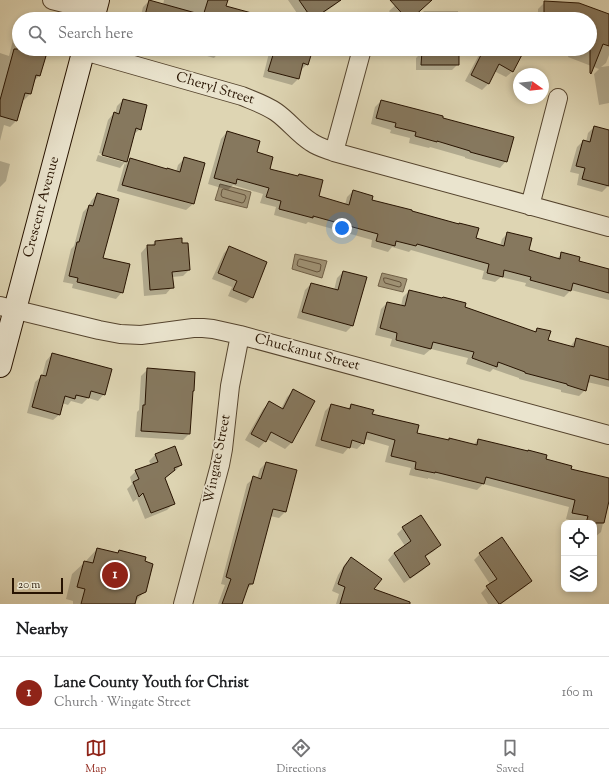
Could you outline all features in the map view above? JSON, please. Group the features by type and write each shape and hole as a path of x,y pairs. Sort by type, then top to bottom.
{"street":[{"path":"52,0 95,10"},
{"name":"Crescent Avenue","path":"0,366 7,308 82,56"},
{"name":"Cheryl Street","path":"105,56 224,90 249,99 274,110 305,138 322,148 609,227"},
{"path":"334,152 360,56"},
{"path":"530,206 558,98"},
{"name":"Chuckanut Street","path":"7,308 120,334 141,335 193,328 213,329 240,335 609,436"},
{"name":"Wingate Street","path":"182,604 220,465 230,386 240,335"}],"water":[{"path":"220,184 251,192 247,208 215,200"},
{"path":"295,254 327,261 322,278 292,269"},
{"path":"382,273 407,279 403,292 378,286"}],"building":[{"path":"149,0 192,12 146,12"},
{"path":"208,0 228,0 226,6 248,12 204,12"},
{"path":"299,0 341,0 323,12 307,12"},
{"path":"390,0 432,0 419,12 401,12"},
{"path":"544,1 579,3 609,14 609,46 603,44 591,74 590,56 597,56 597,12 544,12"},
{"path":"12,56 46,56 40,76 36,75 31,94 25,93 17,121 0,116 0,100"},
{"path":"273,56 311,56 308,65 303,63 299,79 268,71"},
{"path":"422,56 459,56 459,65 421,65"},
{"path":"480,56 521,56 515,68 513,68 513,72 499,64 489,84 471,75"},
{"path":"123,99 147,105 141,130 136,128 127,162 102,155 114,112 119,114"},
{"path":"381,100 443,116 443,118 514,137 507,162 415,136 416,132 395,127 396,123 376,118"},
{"path":"594,126 609,130 609,186 582,179 585,168 576,166 583,140 590,142"},
{"path":"227,131 260,141 257,152 273,157 270,169 323,180 319,196 349,205 353,190 373,196 372,200 479,228 476,238 504,246 507,232 532,238 529,250 560,259 561,252 580,257 579,261 609,269 609,293 573,283 571,291 530,280 531,277 504,270 503,277 487,273 489,264 417,244 416,246 396,241 395,246 376,241 378,234 313,216 313,218 279,209 281,201 266,197 269,188 237,179 236,184 214,178"},
{"path":"184,157 205,163 194,204 122,185 130,158 180,172"},
{"path":"97,193 119,199 103,258 130,264 123,293 77,282 78,278 69,276 77,242 79,242 89,205 93,206"},
{"path":"182,238 182,243 188,243 190,270 172,272 174,288 150,290 147,245 155,245 155,241"},
{"path":"229,246 267,262 253,298 233,290 237,281 218,273"},
{"path":"343,271 367,277 353,326 302,312 311,283 338,290"},
{"path":"409,290 466,303 465,307 536,332 537,328 551,331 548,340 574,347 576,338 609,347 609,380 590,375 586,391 567,384 525,373 498,362 497,367 472,358 474,352 433,342 431,349 396,340 397,333 380,328 387,302 405,306"},
{"path":"52,353 112,369 105,395 91,391 89,398 76,395 75,399 65,396 60,415 32,407 41,375 46,376"},
{"path":"147,368 195,372 190,434 141,431 143,405 145,405"},
{"path":"293,389 315,401 292,443 271,432 266,442 251,434 269,401 283,409"},
{"path":"331,404 350,409 351,404 374,410 372,414 419,425 417,433 449,440 449,438 477,445 478,439 547,455 546,459 572,466 571,469 609,478 609,501 604,523 597,523 597,520 587,520 588,516 572,513 575,500 486,477 484,484 435,472 415,469 416,462 391,456 395,440 367,432 364,444 352,440 350,448 321,440"},
{"path":"175,446 182,465 174,468 175,470 165,478 175,504 151,513 143,493 139,497 133,482 139,479 135,470 158,462 155,454"},
{"path":"266,462 297,470 286,512 273,509 253,584 249,584 242,604 222,604 231,579 226,577 253,476 261,479"},
{"path":"421,515 441,545 425,556 430,564 410,578 394,553 411,541 402,527"},
{"path":"502,537 532,581 499,604 486,586 497,579 479,553"},
{"path":"97,548 118,553 119,550 146,557 145,561 153,564 146,592 137,596 135,604 81,604 85,589 77,587 84,561 93,563"},
{"path":"351,557 382,579 374,589 410,602 410,604 340,604 345,587 338,584 344,567"}],"place":[{"name":"Lane County Youth for Christ","path":"115,575"}]}
